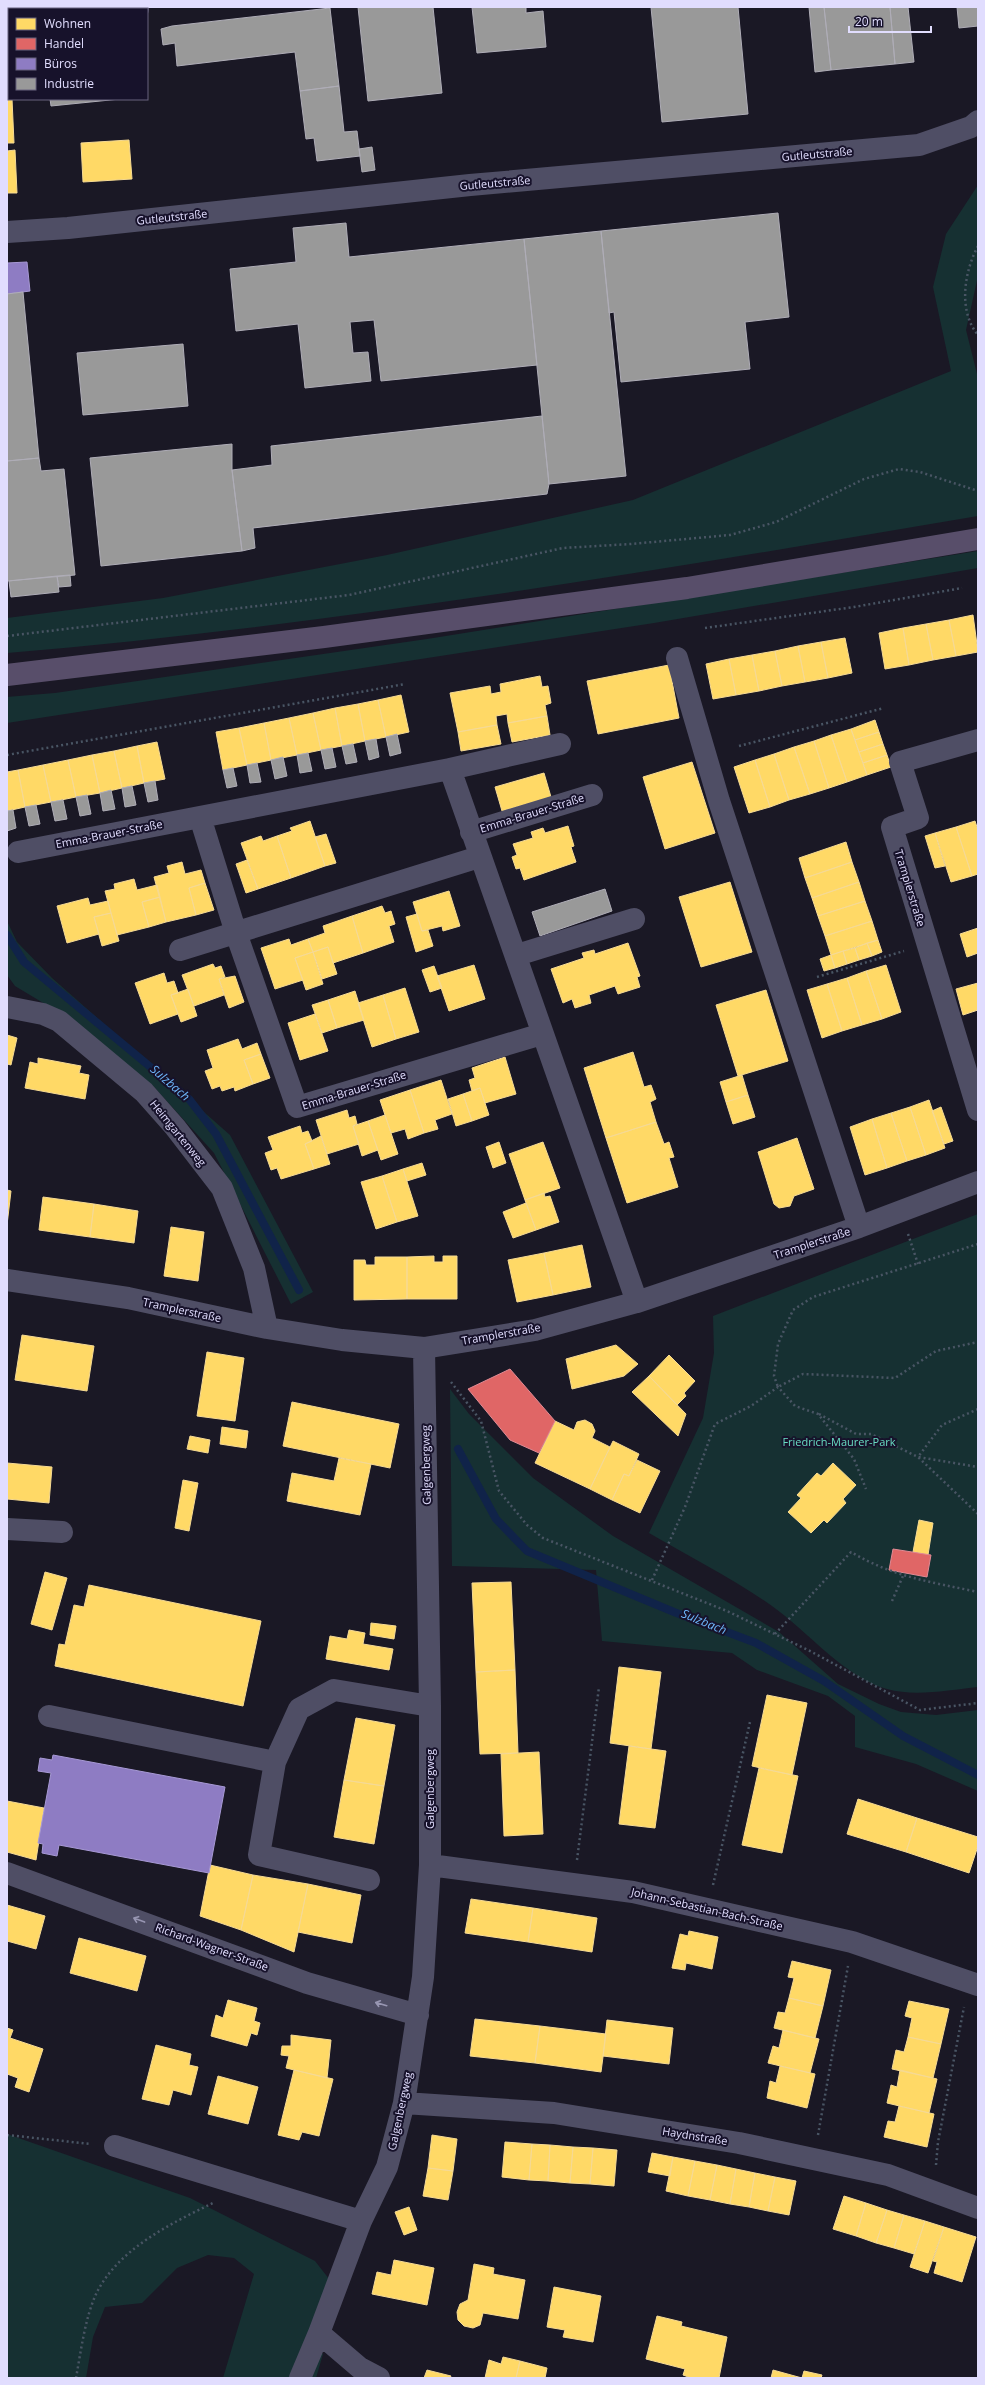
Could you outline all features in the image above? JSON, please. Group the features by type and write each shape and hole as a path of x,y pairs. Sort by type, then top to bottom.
{"main road":[{"path":"7,675 332,636 687,588 978,539"}],"street":[{"name":"Gutleutstraße","path":"7,232 107,224 470,185 919,145 971,127 978,121"},
{"path":"678,658 719,801 859,1227"},
{"name":"Tramplerstraße","path":"978,740 900,762 918,818 892,827 978,1110"},
{"name":"Emma-Brauer-Straße","path":"18,852 450,769 560,744"},
{"name":"Emma-Brauer-Straße","path":"450,769 637,1302"},
{"name":"Emma-Brauer-Straße","path":"471,832 592,795"},
{"name":"Emma-Brauer-Straße","path":"200,817 236,933 297,1107 542,1034"},
{"path":"180,950 480,857"},
{"path":"516,955 634,919"},
{"name":"Heimgartenweg","path":"7,1008 43,1014 59,1021 144,1092 175,1127 222,1188 254,1268 267,1328"},
{"name":"Tramplerstraße","path":"7,1280 128,1298 267,1328 342,1340 424,1348 535,1330 637,1302 859,1227 978,1182"},
{"name":"Galgenbergweg","path":"300,2378 320,2333 361,2221 387,2167 404,2102 423,1977 430,1865 430,1706 424,1348"},
{"path":"7,1529 62,1532"},
{"path":"369,1880 259,1855 275,1762 299,1709 334,1690 430,1706"},
{"path":"49,1716 275,1762"},
{"name":"Johann-Sebastian-Bach-Straße","path":"430,1865 633,1892 852,1942 974,1984"},
{"name":"Richard-Wagner-Straße","path":"7,1873 307,1983 418,2015"},
{"name":"Haydnstraße","path":"404,2102 554,2113 739,2143 888,2175 978,2208"},
{"path":"115,2146 245,2187 361,2221"},
{"path":"320,2333 360,2368 379,2378"}],"path":[{"path":"978,246 968,277 965,296 966,314 978,335"},
{"path":"7,636 349,595 563,548 631,544 730,535 776,522 864,479 899,469 920,472 978,491"},
{"path":"705,628 854,607 962,588"},
{"path":"7,755 404,684"},
{"path":"739,746 884,708"},
{"path":"817,977 927,944"},
{"path":"910,1240 918,1264"},
{"path":"978,1244 813,1297 793,1310 778,1344 774,1376 778,1387 795,1406 818,1414 856,1434 871,1434 918,1457 978,1467"},
{"path":"652,1580 685,1507 715,1424 751,1406 778,1387 803,1374 852,1374 895,1378 936,1351 978,1342"},
{"path":"448,1378 481,1421 499,1491 527,1525 544,1538 727,1611 775,1634 920,1710 978,1703"},
{"path":"918,1457 942,1425 978,1409"},
{"path":"818,1414 854,1459 866,1489"},
{"path":"918,1457 978,1514"},
{"path":"775,1634 851,1552 874,1565 902,1576 978,1592"},
{"path":"892,1600 902,1576"},
{"path":"574,1884 599,1687"},
{"path":"708,1909 750,1722"},
{"path":"820,2115 852,1942"},
{"path":"938,2142 974,1984"},
{"path":"7,2135 115,2146"},
{"path":"76,2378 83,2336 97,2292 124,2255 180,2219 245,2187"}],"green space":[{"path":"978,185 978,276 966,330 978,378 978,516 736,557 494,595 251,628 7,653 7,618 163,598 387,555 633,500 951,371 933,287 946,234"},
{"path":"978,551 978,568 654,623 7,723 7,697 55,693 427,639"},
{"path":"7,921 17,942 52,978 230,1135 313,1292 291,1304 214,1153 154,1087 65,1016 15,986 7,975"},
{"name":"Friedrich-Maurer-Park","path":"978,1214 978,1687 920,1693 898,1691 872,1684 857,1675 842,1665 772,1606 727,1577 649,1533 703,1418 714,1353 713,1316"},
{"path":"450,1389 469,1414 533,1478 613,1536 779,1632 838,1684 879,1704 901,1712 936,1715 978,1710 978,1791 916,1764 855,1747 855,1716 828,1696 757,1670 732,1653 602,1641 596,1570 452,1566"},
{"path":"7,2134 190,2198 315,2261 333,2284 312,2347 323,2354 316,2378 223,2378 254,2274 234,2258 208,2255 177,2268 142,2303 105,2307 93,2337 86,2378 7,2378"}],"building: Wohnen":[{"path":"8,94 8,100 12,100 14,143 7,143"},
{"path":"129,140 132,179 83,182 81,143"},
{"path":"15,150 17,193 7,193 7,151"},
{"path":"973,615 978,652 956,656 949,620"},
{"path":"949,620 956,656 933,660 926,624"},
{"path":"926,624 933,660 909,665 903,628"},
{"path":"903,628 909,665 885,669 879,633"},
{"path":"845,638 852,673 828,678 821,642"},
{"path":"821,642 828,678 805,682 798,646"},
{"path":"798,646 805,682 782,686 775,651"},
{"path":"775,651 782,686 759,691 752,655"},
{"path":"752,655 759,691 736,695 729,659"},
{"path":"729,659 736,695 713,699 706,664"},
{"path":"669,665 679,718 598,734 587,681"},
{"path":"540,676 542,687 548,686 551,703 545,705 547,716 508,723 507,714 496,716 497,725 458,732 450,693 490,686 491,694 501,692 500,684"},
{"path":"401,695 409,732 386,737 378,700"},
{"path":"378,700 386,737 365,741 358,704"},
{"path":"358,704 365,741 342,746 335,708"},
{"path":"335,708 342,746 321,750 313,713"},
{"path":"313,713 321,750 297,755 289,718"},
{"path":"547,716 550,735 512,742 508,723"},
{"path":"289,718 297,755 271,760 264,723"},
{"path":"875,720 879,732 855,740 851,729"},
{"path":"264,723 271,760 247,765 239,728"},
{"path":"497,725 501,744 461,751 458,732"},
{"path":"239,728 247,765 223,770 216,732"},
{"path":"851,729 867,775 847,782 831,735"},
{"path":"879,732 883,744 859,752 855,740"},
{"path":"831,735 847,782 829,788 814,741"},
{"path":"814,741 829,788 810,794 794,747"},
{"path":"157,742 165,779 144,783 137,746"},
{"path":"883,744 887,755 863,763 859,752"},
{"path":"137,746 144,783 122,788 114,751"},
{"path":"794,747 810,794 789,800 774,754"},
{"path":"114,751 122,788 100,793 92,755"},
{"path":"774,754 789,800 770,807 755,760"},
{"path":"92,755 100,793 76,797 68,760"},
{"path":"887,755 891,767 867,775 863,763"},
{"path":"68,760 76,797 51,802 43,765"},
{"path":"755,760 770,807 749,813 734,767"},
{"path":"692,762 715,833 665,849 643,777"},
{"path":"43,765 51,802 25,807 18,770"},
{"path":"18,770 25,807 7,811 7,772"},
{"path":"544,773 551,797 502,811 495,787"},
{"path":"310,821 325,866 291,878 277,836 292,831 290,828"},
{"path":"975,821 978,830 978,874 972,876 956,827"},
{"path":"568,826 574,846 571,847 576,862 524,880 520,868 516,869 512,857 517,855 513,844 533,838 531,832 543,828 545,833"},
{"path":"956,827 972,876 951,882 935,833"},
{"path":"935,833 945,866 935,868 925,836"},
{"path":"326,834 336,863 325,866 315,837"},
{"path":"261,836 263,841 277,836 291,878 258,889 241,843"},
{"path":"846,842 852,862 805,878 799,858"},
{"path":"247,860 258,889 246,893 236,864"},
{"path":"182,862 185,874 201,870 205,883 189,888 196,915 166,922 154,877 169,873 167,866"},
{"path":"852,862 859,882 812,898 805,878"},
{"path":"134,879 137,890 157,885 160,897 142,902 149,927 117,935 105,891 115,889 114,884"},
{"path":"730,882 752,952 701,967 679,897"},
{"path":"859,882 865,901 818,916 812,898"},
{"path":"205,883 214,910 196,915 189,888"},
{"path":"449,891 460,926 443,931 442,926 422,931 413,902"},
{"path":"160,897 166,922 149,927 142,902"},
{"path":"88,898 90,905 108,901 111,913 94,917 99,934 67,943 57,906"},
{"path":"865,901 872,921 825,936 818,916"},
{"path":"382,906 385,913 391,911 395,924 389,926 394,942 363,953 352,916"},
{"path":"111,913 119,941 102,946 94,917"},
{"path":"417,914 422,931 428,930 433,946 416,952 406,917"},
{"path":"352,916 363,953 333,963 328,947 313,952 308,939 325,933 323,926"},
{"path":"872,921 878,940 831,955 825,936"},
{"path":"978,928 978,953 967,957 960,934"},
{"path":"289,939 291,945 308,939 313,952 295,958 303,980 275,989 261,948"},
{"path":"878,940 882,952 872,956 867,943"},
{"path":"628,943 640,976 637,977 640,987 618,994 615,986 589,995 591,1003 575,1008 572,999 563,1003 551,969 584,958 582,953 594,950 595,954"},
{"path":"867,943 872,956 859,960 855,948"},
{"path":"328,947 337,974 322,979 313,952"},
{"path":"855,948 859,960 847,964 843,951"},
{"path":"843,951 847,964 835,968 831,955"},
{"path":"313,952 323,984 306,990 295,958"},
{"path":"831,955 835,968 824,971 820,959"},
{"path":"213,964 215,968 221,966 225,977 219,979 224,995 194,1006 182,975"},
{"path":"474,965 485,999 449,1011 437,976"},
{"path":"886,965 901,1012 882,1019 866,971"},
{"path":"434,966 442,988 430,992 422,970"},
{"path":"866,971 882,1019 862,1025 847,978"},
{"path":"164,973 167,983 174,981 178,993 171,995 178,1014 150,1024 135,983"},
{"path":"235,976 244,1002 229,1008 219,979"},
{"path":"847,978 862,1025 842,1031 827,984"},
{"path":"978,983 978,1010 963,1015 956,989"},
{"path":"827,984 842,1031 822,1038 807,990"},
{"path":"405,988 419,1032 396,1039 383,995"},
{"path":"188,989 197,1016 181,1022 171,995"},
{"path":"766,990 788,1061 738,1076 716,1005"},
{"path":"355,991 364,1020 337,1028 328,1000"},
{"path":"383,995 396,1039 372,1047 358,1003"},
{"path":"328,1000 337,1028 322,1033 312,1005"},
{"path":"315,1014 328,1051 300,1060 288,1023"},
{"path":"7,1035 17,1038 11,1065 7,1064"},
{"path":"238,1039 242,1049 257,1043 261,1054 244,1060 253,1084 235,1091 234,1087 222,1091 220,1086 212,1089 205,1071 213,1068 207,1050"},
{"path":"633,1052 644,1087 651,1085 656,1099 650,1102 656,1122 606,1138 584,1068"},
{"path":"261,1054 270,1078 253,1084 244,1060"},
{"path":"505,1057 516,1094 485,1103 480,1088 472,1091 469,1080 475,1078 472,1068"},
{"path":"38,1058 81,1066 79,1073 89,1075 85,1099 25,1088 30,1062 38,1064"},
{"path":"742,1075 748,1095 726,1102 720,1082"},
{"path":"441,1080 452,1114 435,1120 438,1129 424,1133 410,1090"},
{"path":"480,1088 489,1115 472,1121 463,1094"},
{"path":"410,1090 424,1133 408,1139 405,1129 391,1133 380,1100"},
{"path":"463,1094 472,1121 456,1126 448,1099"},
{"path":"748,1095 755,1117 733,1124 726,1102"},
{"path":"929,1100 945,1148 926,1155 910,1107"},
{"path":"910,1107 926,1155 907,1161 891,1113"},
{"path":"941,1107 953,1141 944,1144 932,1111"},
{"path":"347,1110 349,1118 355,1116 357,1124 353,1126 359,1144 327,1154 316,1120"},
{"path":"891,1113 907,1161 887,1168 872,1119"},
{"path":"385,1115 398,1154 381,1160 368,1121"},
{"path":"872,1119 887,1168 865,1175 850,1127"},
{"path":"368,1121 378,1150 362,1156 353,1126"},
{"path":"656,1122 664,1144 669,1142 674,1157 669,1158 678,1187 627,1203 606,1138"},
{"path":"300,1126 302,1133 308,1131 312,1141 305,1144 314,1169 281,1179 277,1168 271,1170 265,1153 273,1150 268,1137"},
{"path":"321,1136 330,1164 314,1169 305,1144"},
{"path":"797,1138 814,1189 794,1196 790,1206 779,1208 774,1204 758,1152"},
{"path":"499,1142 506,1163 493,1168 486,1147"},
{"path":"543,1142 560,1188 525,1200 509,1154"},
{"path":"422,1163 426,1175 407,1181 403,1169"},
{"path":"403,1169 418,1216 397,1222 382,1176"},
{"path":"382,1176 397,1222 376,1229 361,1182"},
{"path":"7,1190 11,1191 7,1225"},
{"path":"544,1193 545,1197 550,1196 559,1222 536,1230 525,1200"},
{"path":"43,1197 94,1204 90,1237 39,1230"},
{"path":"526,1203 536,1230 513,1238 503,1212"},
{"path":"94,1204 138,1211 134,1243 90,1237"},
{"path":"171,1227 204,1232 198,1281 164,1276"},
{"path":"582,1245 591,1287 553,1295 544,1253"},
{"path":"544,1253 553,1295 517,1302 508,1260"},
{"path":"434,1256 434,1262 443,1262 443,1256 457,1256 457,1299 407,1299 407,1257"},
{"path":"375,1257 407,1257 407,1299 354,1300 354,1260 365,1260 366,1265 375,1265"},
{"path":"22,1335 94,1346 87,1391 15,1380"},
{"path":"616,1345 638,1364 624,1376 572,1389 566,1359"},
{"path":"207,1352 244,1358 235,1421 197,1416"},
{"path":"669,1355 695,1381 684,1393 686,1396 677,1405 649,1376"},
{"path":"649,1376 686,1414 678,1436 632,1392"},
{"path":"292,1402 399,1424 390,1468 283,1446"},
{"path":"585,1420 592,1424 595,1431 592,1438 610,1447 590,1489 535,1463 555,1421 574,1430 577,1422"},
{"path":"222,1427 248,1431 246,1448 220,1444"},
{"path":"190,1436 210,1440 208,1453 187,1449"},
{"path":"613,1441 639,1454 629,1476 624,1474 612,1500 590,1489"},
{"path":"339,1458 371,1464 360,1515 287,1501 292,1473 334,1481"},
{"path":"637,1460 660,1471 640,1513 612,1500 624,1474 629,1476"},
{"path":"7,1463 52,1467 49,1503 7,1499"},
{"path":"833,1463 856,1485 843,1499 846,1503 827,1523 824,1520 811,1533 788,1512 801,1498 797,1495 817,1473 821,1476"},
{"path":"183,1480 198,1483 189,1531 175,1528"},
{"path":"919,1520 933,1523 928,1555 913,1552"},
{"path":"45,1572 67,1578 52,1630 31,1624"},
{"path":"511,1582 515,1670 476,1672 472,1583"},
{"path":"89,1585 261,1621 243,1706 55,1666 59,1644 65,1645 74,1605 84,1607"},
{"path":"371,1623 396,1626 394,1639 370,1635"},
{"path":"349,1630 365,1633 363,1644 393,1649 389,1670 326,1659 330,1636 347,1639"},
{"path":"619,1667 661,1672 651,1749 610,1743"},
{"path":"515,1670 518,1753 480,1754 476,1672"},
{"path":"767,1695 807,1703 792,1775 752,1766"},
{"path":"356,1718 395,1725 384,1786 344,1780"},
{"path":"629,1746 666,1751 655,1828 619,1824"},
{"path":"539,1752 543,1834 504,1836 501,1754"},
{"path":"759,1768 798,1776 782,1853 742,1845"},
{"path":"344,1780 384,1786 374,1844 334,1837"},
{"path":"858,1799 917,1818 906,1852 847,1834"},
{"path":"7,1801 44,1808 36,1860 7,1852"},
{"path":"917,1818 978,1837 978,1846 969,1873 906,1852"},
{"path":"210,1865 253,1875 241,1930 200,1916"},
{"path":"253,1875 308,1884 294,1952 241,1930"},
{"path":"308,1884 361,1895 352,1943 298,1932"},
{"path":"471,1899 533,1908 528,1942 465,1933"},
{"path":"7,1905 45,1916 36,1949 7,1941"},
{"path":"533,1908 597,1918 592,1952 528,1942"},
{"path":"689,1931 718,1937 712,1969 686,1963 685,1970 672,1968 680,1934 688,1936"},
{"path":"79,1938 146,1956 137,1991 70,1973"},
{"path":"792,1961 831,1970 823,2006 789,1998 794,1978 788,1977"},
{"path":"789,1998 823,2006 815,2038 774,2028 778,2012 785,2013"},
{"path":"228,2000 257,2008 254,2021 260,2023 257,2035 251,2033 247,2046 211,2036 216,2015 223,2018"},
{"path":"909,2001 949,2009 941,2044 908,2037 912,2018 905,2016"},
{"path":"475,2019 540,2026 535,2063 470,2056"},
{"path":"607,2020 673,2028 669,2064 603,2056"},
{"path":"540,2026 606,2034 601,2072 535,2063"},
{"path":"7,2028 13,2030 10,2038 43,2049 29,2092 15,2087 18,2078 7,2074"},
{"path":"783,2030 819,2039 810,2073 768,2063 773,2046 779,2048"},
{"path":"291,2035 331,2040 327,2078 286,2068 289,2056 281,2055 282,2046 291,2046"},
{"path":"908,2037 941,2044 933,2078 892,2069 896,2050 904,2052"},
{"path":"156,2045 191,2054 189,2065 198,2067 191,2095 173,2090 169,2105 142,2099"},
{"path":"780,2066 815,2074 807,2108 767,2098 770,2081 776,2083"},
{"path":"294,2070 333,2079 319,2136 302,2132 299,2140 278,2135"},
{"path":"900,2070 937,2079 929,2113 887,2103 891,2085 897,2087"},
{"path":"218,2076 258,2087 248,2124 208,2114"},
{"path":"899,2106 934,2114 927,2147 884,2137 888,2121 895,2122"},
{"path":"432,2135 457,2139 453,2171 428,2168"},
{"path":"505,2142 532,2144 529,2180 502,2177"},
{"path":"532,2144 550,2145 548,2181 529,2180"},
{"path":"550,2145 573,2147 570,2183 548,2181"},
{"path":"573,2147 593,2148 590,2184 570,2183"},
{"path":"593,2148 617,2150 614,2186 590,2184"},
{"path":"652,2153 673,2157 670,2176 648,2172"},
{"path":"673,2157 695,2161 688,2196 666,2191"},
{"path":"695,2161 717,2165 710,2200 688,2196"},
{"path":"717,2165 736,2169 730,2204 710,2200"},
{"path":"428,2168 453,2171 448,2200 423,2196"},
{"path":"736,2169 755,2173 749,2207 730,2204"},
{"path":"755,2173 775,2177 768,2211 749,2207"},
{"path":"775,2177 796,2181 789,2215 768,2211"},
{"path":"844,2196 866,2203 856,2236 833,2229"},
{"path":"866,2203 887,2210 876,2243 856,2236"},
{"path":"409,2207 417,2230 404,2235 395,2212"},
{"path":"887,2210 904,2215 894,2248 876,2243"},
{"path":"904,2215 925,2221 914,2254 894,2248"},
{"path":"925,2221 944,2227 928,2273 910,2267"},
{"path":"944,2227 976,2237 962,2282 934,2273 937,2262 933,2261"},
{"path":"394,2260 434,2268 427,2305 372,2294 377,2272 391,2275"},
{"path":"474,2264 494,2268 493,2274 525,2280 518,2319 483,2313 480,2325 473,2328 464,2326 458,2320 457,2312 460,2304 468,2300"},
{"path":"554,2287 601,2296 593,2342 563,2337 565,2330 547,2327"},
{"path":"657,2316 682,2322 681,2326 727,2337 719,2378 691,2378 683,2375 685,2369 646,2359"},
{"path":"503,2357 520,2361 516,2378 485,2378 489,2360 501,2364"},
{"path":"520,2361 547,2368 545,2378 516,2378"},
{"path":"427,2370 451,2376 450,2378 424,2378"},
{"path":"773,2370 802,2378 771,2378"},
{"path":"804,2371 822,2375 821,2378 802,2378"}],"building: Handel":[{"path":"510,1369 555,1421 539,1453 510,1440 468,1389"},
{"path":"893,1549 931,1555 927,1577 889,1570"}],"building: Büros":[{"path":"27,262 30,291 7,294 7,263"},
{"path":"53,1755 225,1787 209,1873 59,1845 57,1856 42,1853 43,1844 38,1843 51,1773 38,1771 40,1758 52,1760"}],"building: Industrie":[{"path":"40,7 120,7 120,8"},
{"path":"358,7 433,7 442,93 368,101"},
{"path":"472,7 526,7 526,13 543,11 546,47 477,53"},
{"path":"651,7 738,7 748,114 662,122"},
{"path":"809,7 824,7 831,70 815,72"},
{"path":"824,7 890,7 895,64 831,70"},
{"path":"890,7 908,7 914,62 895,64"},
{"path":"957,7 978,7 978,26 959,28"},
{"path":"330,8 339,86 300,91 295,52 177,66 175,43 163,45 161,29 172,26"},
{"path":"339,86 344,132 357,131 360,156 317,161 314,138 306,139 300,91"},
{"path":"50,100 110,100 51,106"},
{"path":"372,147 375,170 362,172 359,149"},
{"path":"778,213 789,317 745,322 750,369 621,382 614,312 609,313 601,231"},
{"path":"346,223 349,257 524,239 537,365 381,381 374,320 350,322 353,353 368,352 371,381 305,388 298,324 236,331 230,269 296,262 293,228"},
{"path":"601,231 626,476 549,484 524,239"},
{"path":"23,292 39,458 7,461 7,294"},
{"path":"183,344 188,406 83,415 77,353"},
{"path":"542,416 549,484 547,494 253,528 255,548 242,551 232,470 272,465 271,446"},
{"path":"232,444 232,470 242,551 101,566 90,458"},
{"path":"39,458 41,471 64,469 75,575 7,581 7,461"},
{"path":"70,575 71,586 59,587 57,576"},
{"path":"57,576 59,592 11,597 9,581"},
{"path":"397,734 401,753 390,756 386,737"},
{"path":"376,739 379,757 369,760 365,741"},
{"path":"353,744 357,762 346,764 342,746"},
{"path":"332,748 336,767 325,769 321,750"},
{"path":"308,753 312,771 300,773 297,755"},
{"path":"283,757 287,776 275,779 271,760"},
{"path":"257,763 261,782 250,783 247,765"},
{"path":"233,768 237,786 227,788 223,770"},
{"path":"155,781 158,800 148,802 144,783"},
{"path":"132,786 136,805 125,807 122,788"},
{"path":"111,790 115,809 103,811 100,793"},
{"path":"87,795 91,814 80,816 76,797"},
{"path":"63,800 67,819 55,821 51,802"},
{"path":"36,805 40,824 29,826 25,807"},
{"path":"13,810 16,828 7,831 7,811"},
{"path":"605,889 612,911 540,936 532,912"}],"waterway":[{"name":"Sulzbach","path":"7,935 24,962 189,1099 216,1134 299,1290"},
{"name":"Sulzbach","path":"458,1449 496,1519 527,1551 674,1612 756,1643 824,1681 903,1736 978,1775"}]}
